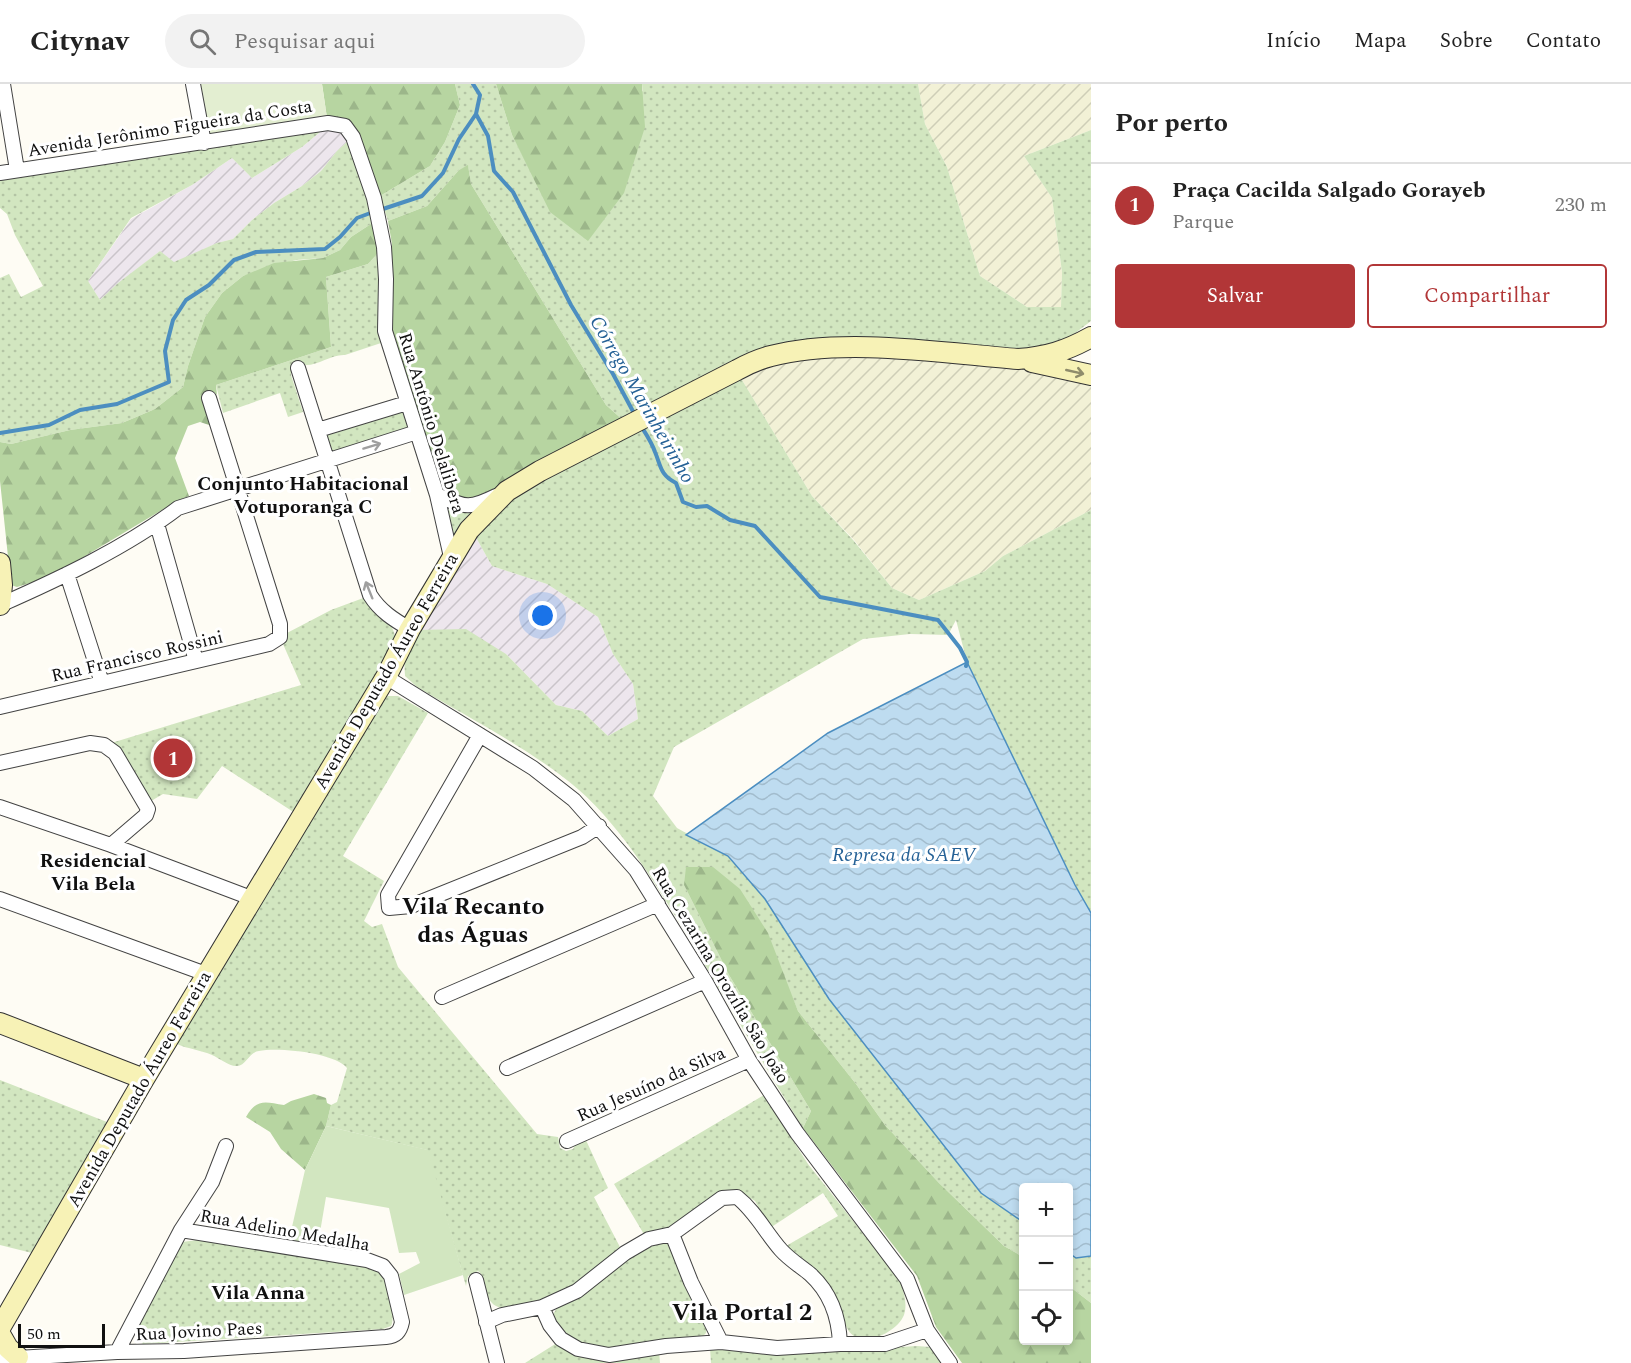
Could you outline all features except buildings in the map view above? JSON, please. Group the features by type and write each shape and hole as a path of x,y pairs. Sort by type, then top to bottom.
{"main road":[{"name":"Avenida Deputado Áureo Ferreira","path":"1018,359 1043,357 1091,338"},
{"name":"Avenida Deputado Áureo Ferreira","path":"0,1328 251,898 386,677 410,629 451,558 469,530 507,492 540,471 755,361 788,352 862,347 1018,359 1091,375"},
{"path":"0,563 2,585 0,605"},
{"path":"0,1023 144,1079"},
{"path":"0,1334 8,1348 9,1358"}],"street":[{"path":"3,84 17,170"},
{"path":"193,84 204,143"},
{"name":"Avenida Jerônimo Figueira da Costa","path":"0,173 328,123 345,126"},
{"name":"Rua Antônio Delalibera","path":"345,126 353,137 374,198 384,248 385,331 437,495 451,558"},
{"path":"298,368 370,595 377,606 410,629"},
{"path":"209,398 238,487"},
{"path":"318,430 407,403"},
{"path":"0,605 67,574 157,524 178,508 326,459 417,432"},
{"name":"Rua Francisco Rossini","path":"0,707 269,644 280,637 280,624 238,487"},
{"path":"437,495 462,506 473,506 507,492"},
{"path":"157,524 196,661"},
{"path":"67,574 102,683"},
{"name":"Rua Cezarina Orozília São João","path":"386,677 533,768 574,800 636,870 705,981 749,1060 797,1133 907,1279 927,1330 950,1363"},
{"path":"480,735 388,895 389,908 411,906 582,837 599,826"},
{"path":"0,763 90,743 104,745 115,753 148,809 146,815 111,845"},
{"path":"0,807 111,845 251,898"},
{"path":"0,899 206,975"},
{"path":"442,997 658,904"},
{"path":"507,1068 705,981"},
{"name":"Rua Jesuíno da Silva","path":"567,1141 749,1060"},
{"path":"117,1352 182,1230 212,1182 226,1146"},
{"path":"486,1322 502,1315 542,1308 577,1291 633,1248 649,1239 672,1234 722,1198 737,1197 748,1206 784,1253 824,1289 834,1309 840,1344"},
{"name":"Rua Adelino Medalha","path":"182,1230 367,1260 383,1266 392,1276 402,1322 398,1333"},
{"path":"672,1234 691,1282 721,1342"},
{"path":"476,1280 497,1363"},
{"path":"542,1308 550,1325 561,1339 578,1349 609,1355 666,1346 721,1342 777,1348 885,1344 927,1330"},
{"name":"Rua Jovino Paes","path":"9,1358 117,1352 184,1357 386,1337 398,1333"}],"shaded area":[{"path":"325,128 339,131 348,141 321,171 252,220 233,239 217,243 174,263 160,251 100,300 88,281 131,219 192,185 232,158 252,178 302,147"},
{"path":"474,534 492,566 547,584 598,617 613,654 633,684 638,719 608,736 582,711 556,705 506,654 416,630"}],"green space":[{"path":"199,84 322,84 327,118 213,137 207,131"},
{"path":"322,84 455,84 460,105 445,142 430,166 380,196 363,152 327,118"},
{"path":"455,84 496,84 512,135 529,168 643,91 642,84 918,84 925,124 947,167 980,276 1027,307 1061,307 1062,272 1052,198 1024,156 1091,130 1091,321 1057,347 1039,351 819,343 625,422 606,405 471,184 468,166 459,170 427,206 388,221 380,196 430,166 445,142 460,105"},
{"path":"496,84 642,84 645,127 624,193 588,241 550,212 512,135"},
{"path":"918,84 1091,84 1091,130 1024,156 1052,198 1062,272 1061,308 1027,307 980,276 947,167 925,124"},
{"path":"325,128 302,147 252,178 232,158 192,185 131,218 88,281 100,300 160,251 174,262 217,243 233,239 274,203 321,171 348,141 369,199 374,222 351,237 340,250 323,258 296,260 243,276 222,293 205,317 183,387 155,409 122,423 70,430 11,444 0,442 0,278 9,274 21,297 43,286 15,235 7,214 0,208 0,180"},
{"path":"468,165 471,184 606,405 625,422 484,496 471,499 452,495 442,487 391,329 392,244 388,221 427,206 459,170"},
{"path":"374,222 379,252 368,264 326,277 331,347 216,385 217,395 214,392 205,396 212,426 200,422 188,426 175,458 189,496 50,577 17,587 11,585 0,481 0,442 11,444 70,430 122,423 155,409 183,387 205,317 222,293 243,276 274,263 323,258 340,250 351,237"},
{"path":"379,252 381,278 378,332 381,343 311,365 300,364 292,367 291,375 303,412 288,417 280,393 223,413 216,385 331,347 326,277 368,264"},
{"path":"822,351 1017,363 1091,378 1091,510 1003,556 985,571 919,600 892,588 854,540 812,496 739,375"},
{"path":"739,375 812,496 854,541 892,588 919,600 985,571 1003,556 1091,510 1091,913 1075,885 967,662 956,620 948,635 910,634 863,639 674,747 653,796 677,828 728,856 766,899 829,999 981,1193 1019,1219 1019,1255 1004,1246 939,1183 885,1125 856,1084 798,1011 782,973 684,885 729,975 811,1111 803,1128 666,900 611,823 579,790 542,762 417,687 405,676 404,656 416,630 466,629 506,654 556,705 582,711 608,736 638,719 633,684 613,654 598,617 547,584 492,566 474,534 510,496"},
{"path":"397,411 403,413 408,427 406,431 333,453 328,451 324,437 326,434"},
{"path":"447,506 460,511 475,511 451,544 445,513"},
{"path":"366,597 388,621 396,640 295,813 222,766 197,799 163,794 151,801 108,744 301,685 283,644 287,633 331,610"},
{"path":"382,696 398,696 428,713 343,856 384,881 364,921 372,927 382,924 398,967 537,1134 558,1137 560,1148 566,1151 573,1149 577,1142 585,1138 608,1188 594,1197 621,1249 575,1287 523,1306 502,1308 492,1303 478,1271 468,1276 466,1286 427,1150 326,1126 331,1105 337,1102 347,1068 341,1063 306,1052 268,1050 256,1052 243,1064 234,1066 208,1053 177,1044 175,1041"},
{"path":"686,867 713,867 740,889 768,933 798,1011 856,1084 885,1125 939,1183 1004,1246 1019,1255 1019,1345 1073,1345 1073,1289 1091,1303 1091,1363 962,1363 936,1327 917,1276 803,1128 811,1111 729,975 684,885"},
{"path":"0,1080 112,1124 36,1254 0,1245"},
{"path":"314,1094 326,1098 327,1103 331,1105 326,1126 305,1170 281,1149 270,1132 246,1117 258,1104 267,1102 284,1105"},
{"path":"764,1095 808,1164 899,1279 905,1301 904,1315 896,1326 878,1337 864,1339 853,1336 822,1277 812,1266 786,1246 838,1216 823,1193 770,1228 755,1201 742,1193 693,1212 669,1227 645,1236 614,1184"},
{"path":"326,1126 428,1150 463,1275 404,1295 399,1274 420,1263 416,1252 399,1253 389,1208 326,1197 318,1244 289,1240 305,1170"},
{"path":"198,1240 374,1268 385,1278 393,1315 391,1326 383,1329 143,1344 136,1337 140,1315 182,1242"},
{"path":"660,1241 671,1245 684,1283 707,1325 706,1333 700,1339 641,1349 596,1349 575,1341 554,1322 554,1313 558,1306 629,1255"},
{"path":"1073,1256 1076,1258 1091,1256 1091,1303 1073,1289"},
{"path":"560,1341 577,1352 659,1351 660,1363 525,1363"},
{"path":"930,1347 942,1363 711,1363 710,1348 779,1354"}],"water":[{"name":"Represa da SAEV","path":"967,662 1075,885 1091,913 1091,1256 1076,1258 1073,1256 1073,1183 1019,1183 1019,1219 981,1193 829,999 765,899 728,856 686,835 828,733"}],"waterway":[{"name":"Córrego Marinheirinho","path":"473,84 480,95 476,114 488,136 494,171 513,192 571,305 636,417"},
{"path":"380,210 422,196 443,173 459,139 476,114"},
{"path":"0,433 49,425 80,410 117,404 169,382 165,351 173,320 186,300 209,285 234,260 256,252 325,249 340,237 357,218 373,212"},
{"name":"Córrego Marinheirinho","path":"641,426 664,473 676,483 683,502 696,507 707,506 730,520 755,526 820,597 938,620 960,648 967,662 966,666"}],"place":[{"name":"Praça Cacilda Salgado Gorayeb","path":"173,758"}],"district":[{"name":"Conjunto Habitacional Votuporanga C","path":"303,494"},
{"name":"Residencial Vila Bela","path":"93,872"},
{"name":"Vila Recanto das Águas","path":"473,920"},
{"name":"Vila Anna","path":"258,1292"},
{"name":"Vila Portal 2","path":"742,1312"}]}
